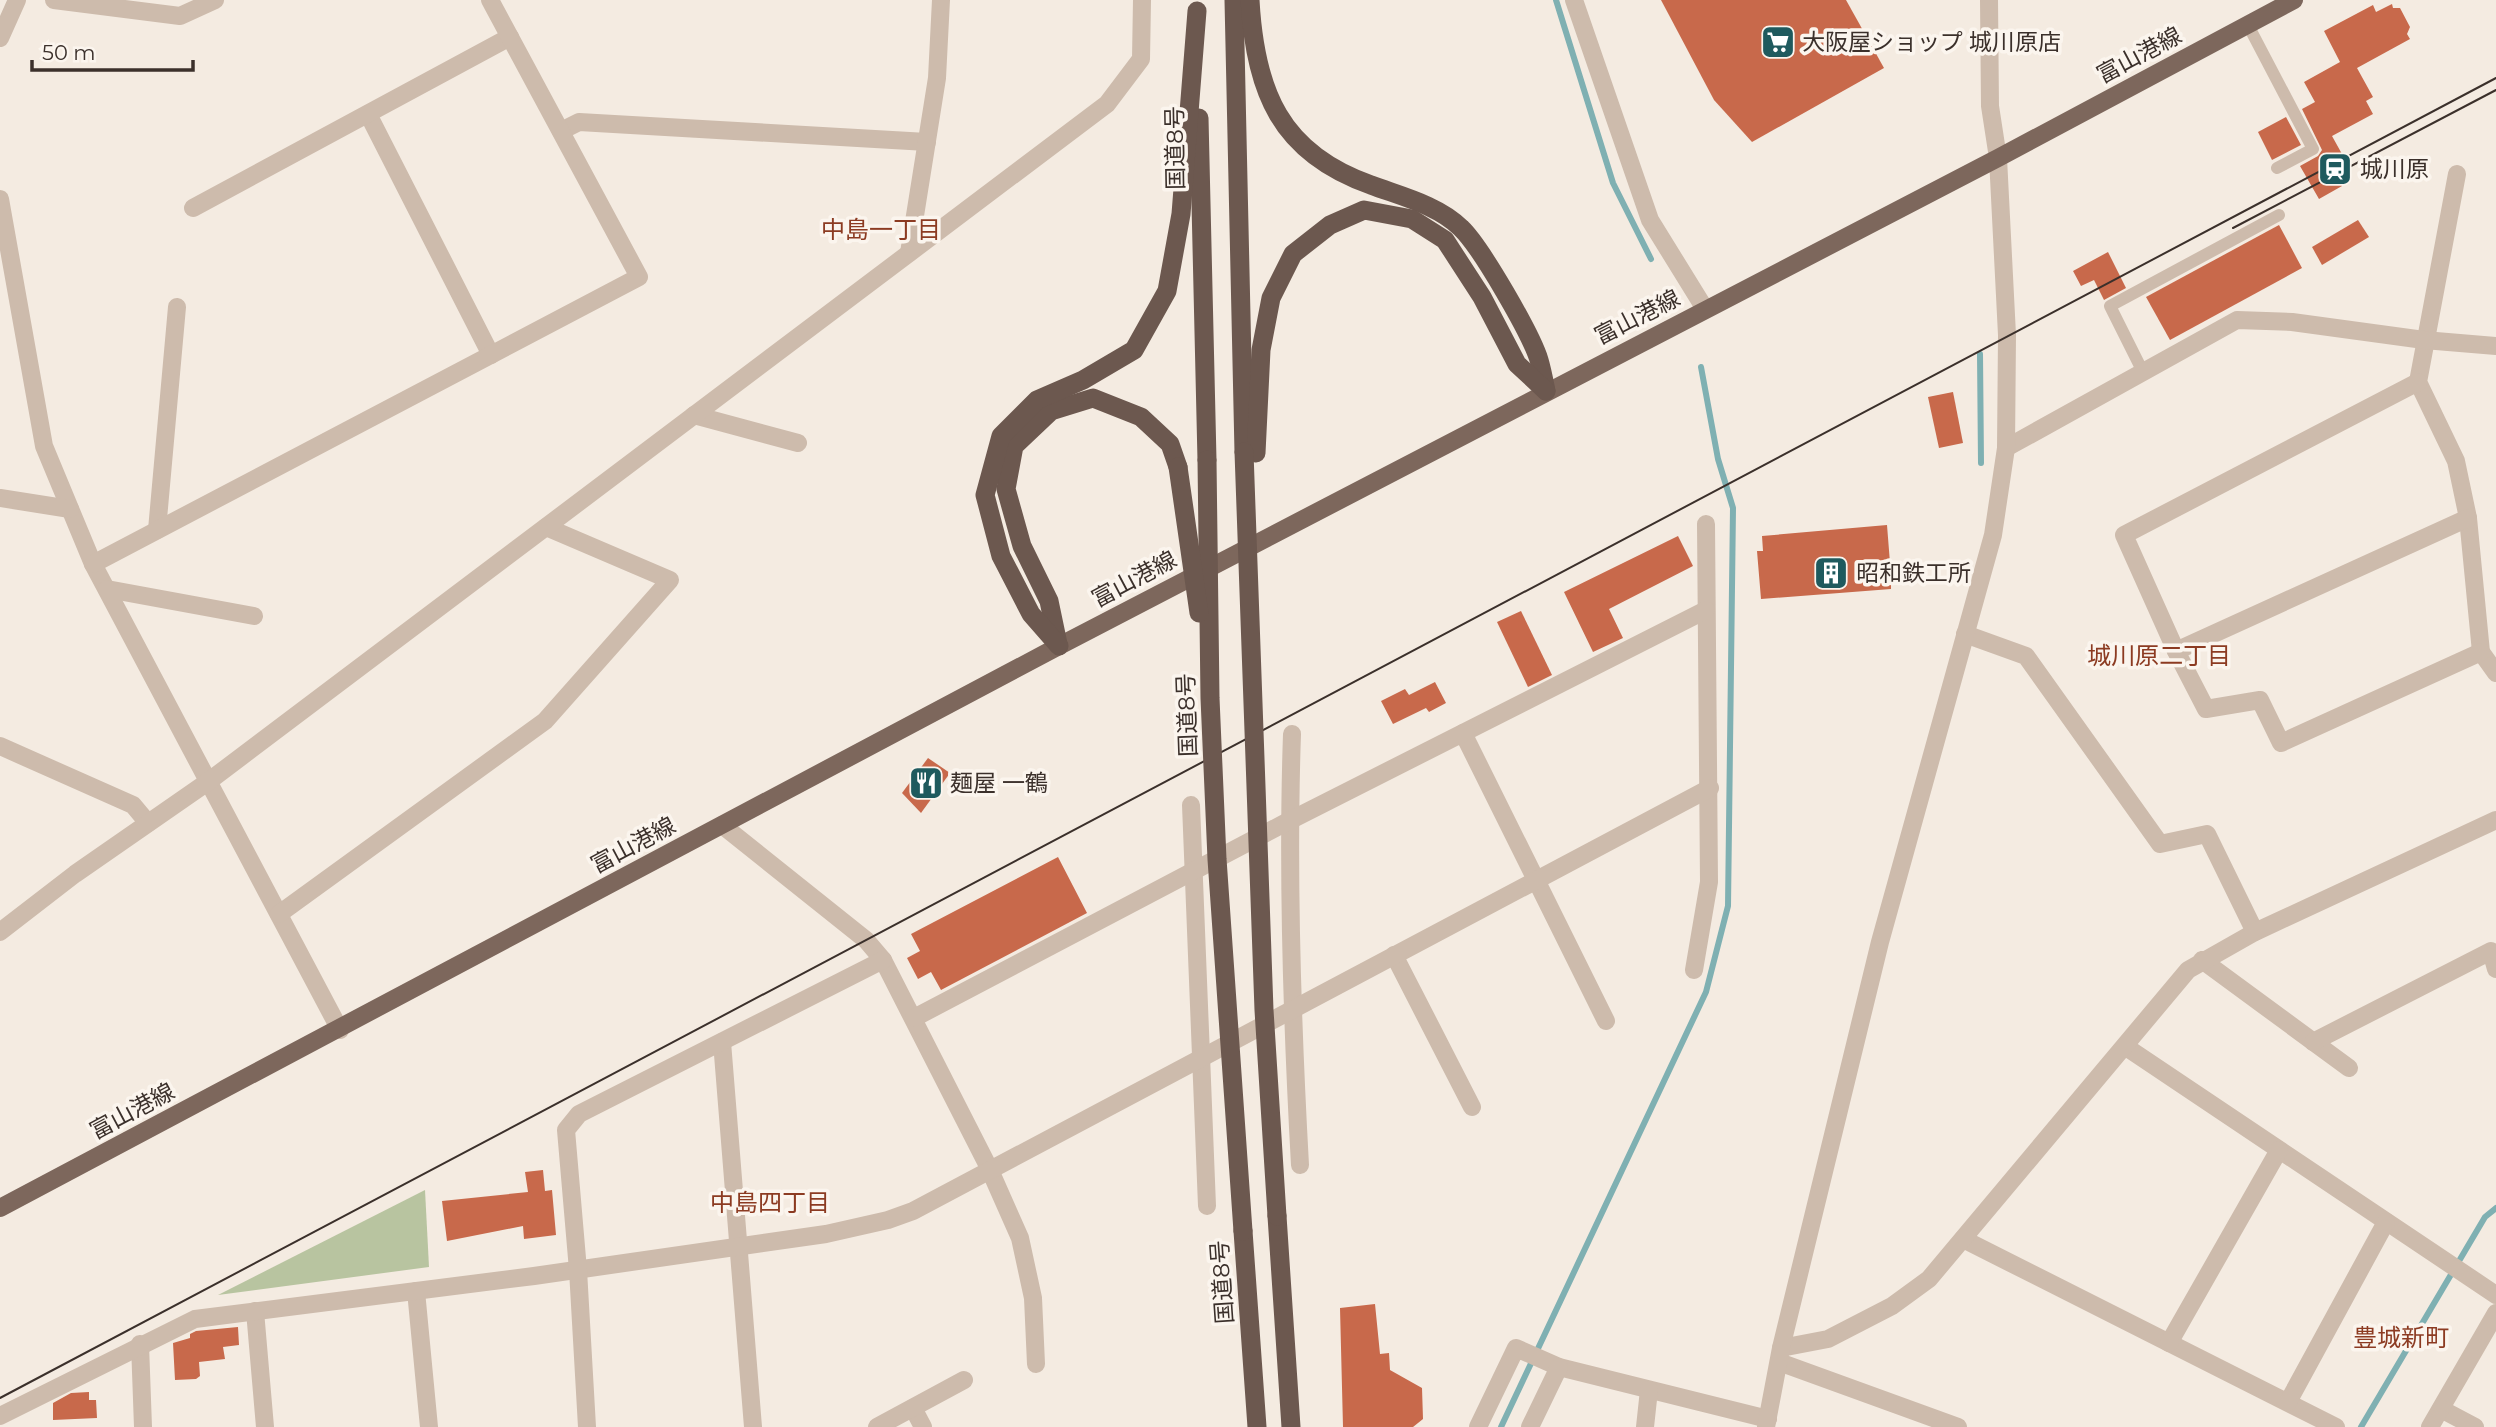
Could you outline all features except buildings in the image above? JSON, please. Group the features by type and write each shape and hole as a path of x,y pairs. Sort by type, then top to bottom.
{"highway":[{"path":"1234,0 1250,453 1252,697 1264,1010 1291,1427"},
{"path":"1250,0 1264,91 1294,141 1326,164 1366,184 1417,201 1461,227 1500,285 1539,358 1546,391"},
{"path":"1059,646 1031,614 1001,556 985,495 1002,436 1037,400 1083,380 1134,350 1167,291 1181,214 1197,6"},
{"name":"国道8号","path":"1197,6 1210,698 1218,872 1257,1427"},
{"path":"1250,453 1261,350 1270,298 1293,254 1331,225 1364,210 1412,219 1445,240 1482,297 1517,364 1546,391"},
{"path":"1059,646 1049,601 1021,545 1006,489 1014,446 1051,411 1093,398 1142,417 1170,444 1178,467 1210,698"}],"main road":[{"name":"富山港線","path":"0,1208 340,1030 1059,646 1998,158 2294,0"}],"street":[{"path":"0,38 17,0"},
{"path":"54,0 180,16 215,0"},
{"path":"93,564 639,277 490,0"},
{"path":"909,253 937,78 941,0"},
{"path":"0,932 209,781 1108,104 1141,59 1142,0"},
{"path":"1574,0 1650,220 1705,309"},
{"path":"1478,1427 1516,1348 1559,1367 1767,1423 1780,1355 1880,943 1993,535 2006,448 2007,335 1998,158 1990,106 1989,0"},
{"path":"193,208 510,37"},
{"path":"368,114 491,355"},
{"path":"561,131 579,122 927,142"},
{"path":"2457,174 2418,382 2456,461 2468,518 2481,653 2496,673"},
{"path":"0,199 44,446 93,564 340,1030"},
{"path":"157,530 177,307"},
{"path":"2006,448 2237,320 2292,322 2424,340 2496,346"},
{"path":"2418,382 2124,535 2176,651 2206,709 2260,700 2281,743 2481,653"},
{"path":"694,415 798,443"},
{"path":"0,498 70,509"},
{"path":"2176,651 2468,518"},
{"path":"1694,970 1709,882 1706,524"},
{"path":"279,914 545,721 670,580 546,527"},
{"path":"107,589 254,616"},
{"path":"914,1018 1193,870 1706,610"},
{"path":"1965,634 2026,656 2160,844 2207,834 2255,932"},
{"path":"1463,733 1606,1021"},
{"path":"1292,734 1289,821 1291,1009 1300,1165"},
{"path":"0,746 133,805 148,823"},
{"path":"0,1416 140,1344 195,1319 578,1270 826,1234 888,1220 913,1211 989,1168 1710,789"},
{"path":"1191,805 1207,1206"},
{"path":"1780,1355 1828,1339 1892,1306 1929,1279 2126,1048 2188,970 2255,932 2496,820"},
{"path":"722,825 847,924 883,960 989,1168 1020,1238 1033,1298 1036,1364"},
{"path":"2313,1042 2491,951 2496,969"},
{"path":"1394,955 1472,1107"},
{"path":"587,1427 566,1130 579,1114 883,960"},
{"path":"2202,960 2349,1068"},
{"path":"722,1042 753,1427"},
{"path":"2126,1048 2496,1295"},
{"path":"2169,1343 2279,1150"},
{"path":"2288,1402 2386,1222"},
{"path":"1963,1239 2336,1427"},
{"path":"416,1291 429,1427"},
{"path":"256,1311 265,1427"},
{"path":"2430,1427 2496,1313"},
{"path":"140,1344 143,1427"},
{"path":"1780,1355 1958,1427"},
{"path":"1530,1427 1559,1367"},
{"path":"877,1427 964,1380"},
{"path":"1645,1427 1649,1390"},
{"path":"913,1408 923,1427"},
{"path":"2441,1409 2475,1427"}],"lane":[{"path":"2248,25 2312,149 2277,168"},
{"path":"2143,372 2110,306 2279,215"}],"green space":[{"path":"425,1190 429,1267 218,1295"}],"waterway":[{"path":"1556,0 1613,183 1651,259"},
{"path":"1980,354 1981,463"},
{"path":"1501,1427 1706,992 1728,906 1733,508 1718,459 1701,367"},
{"path":"2361,1427 2485,1217 2496,1208"}],"tram line":[{"path":"0,1398 2496,78"},
{"path":"2233,228 2496,90"}],"place":[{"name":"大阪屋ショップ 城川原店","path":"1778,42"},
{"name":"城川原","path":"2335,169"},
{"name":"昭和鉄工所","path":"1831,573"},
{"name":"麺屋 一鶴","path":"926,783"}],"district":[{"name":"中島一丁目","path":"881,229"},
{"name":"城川原二丁目","path":"2159,655"},
{"name":"中島四丁目","path":"770,1202"},
{"name":"豊城新町","path":"2401,1337"}]}
